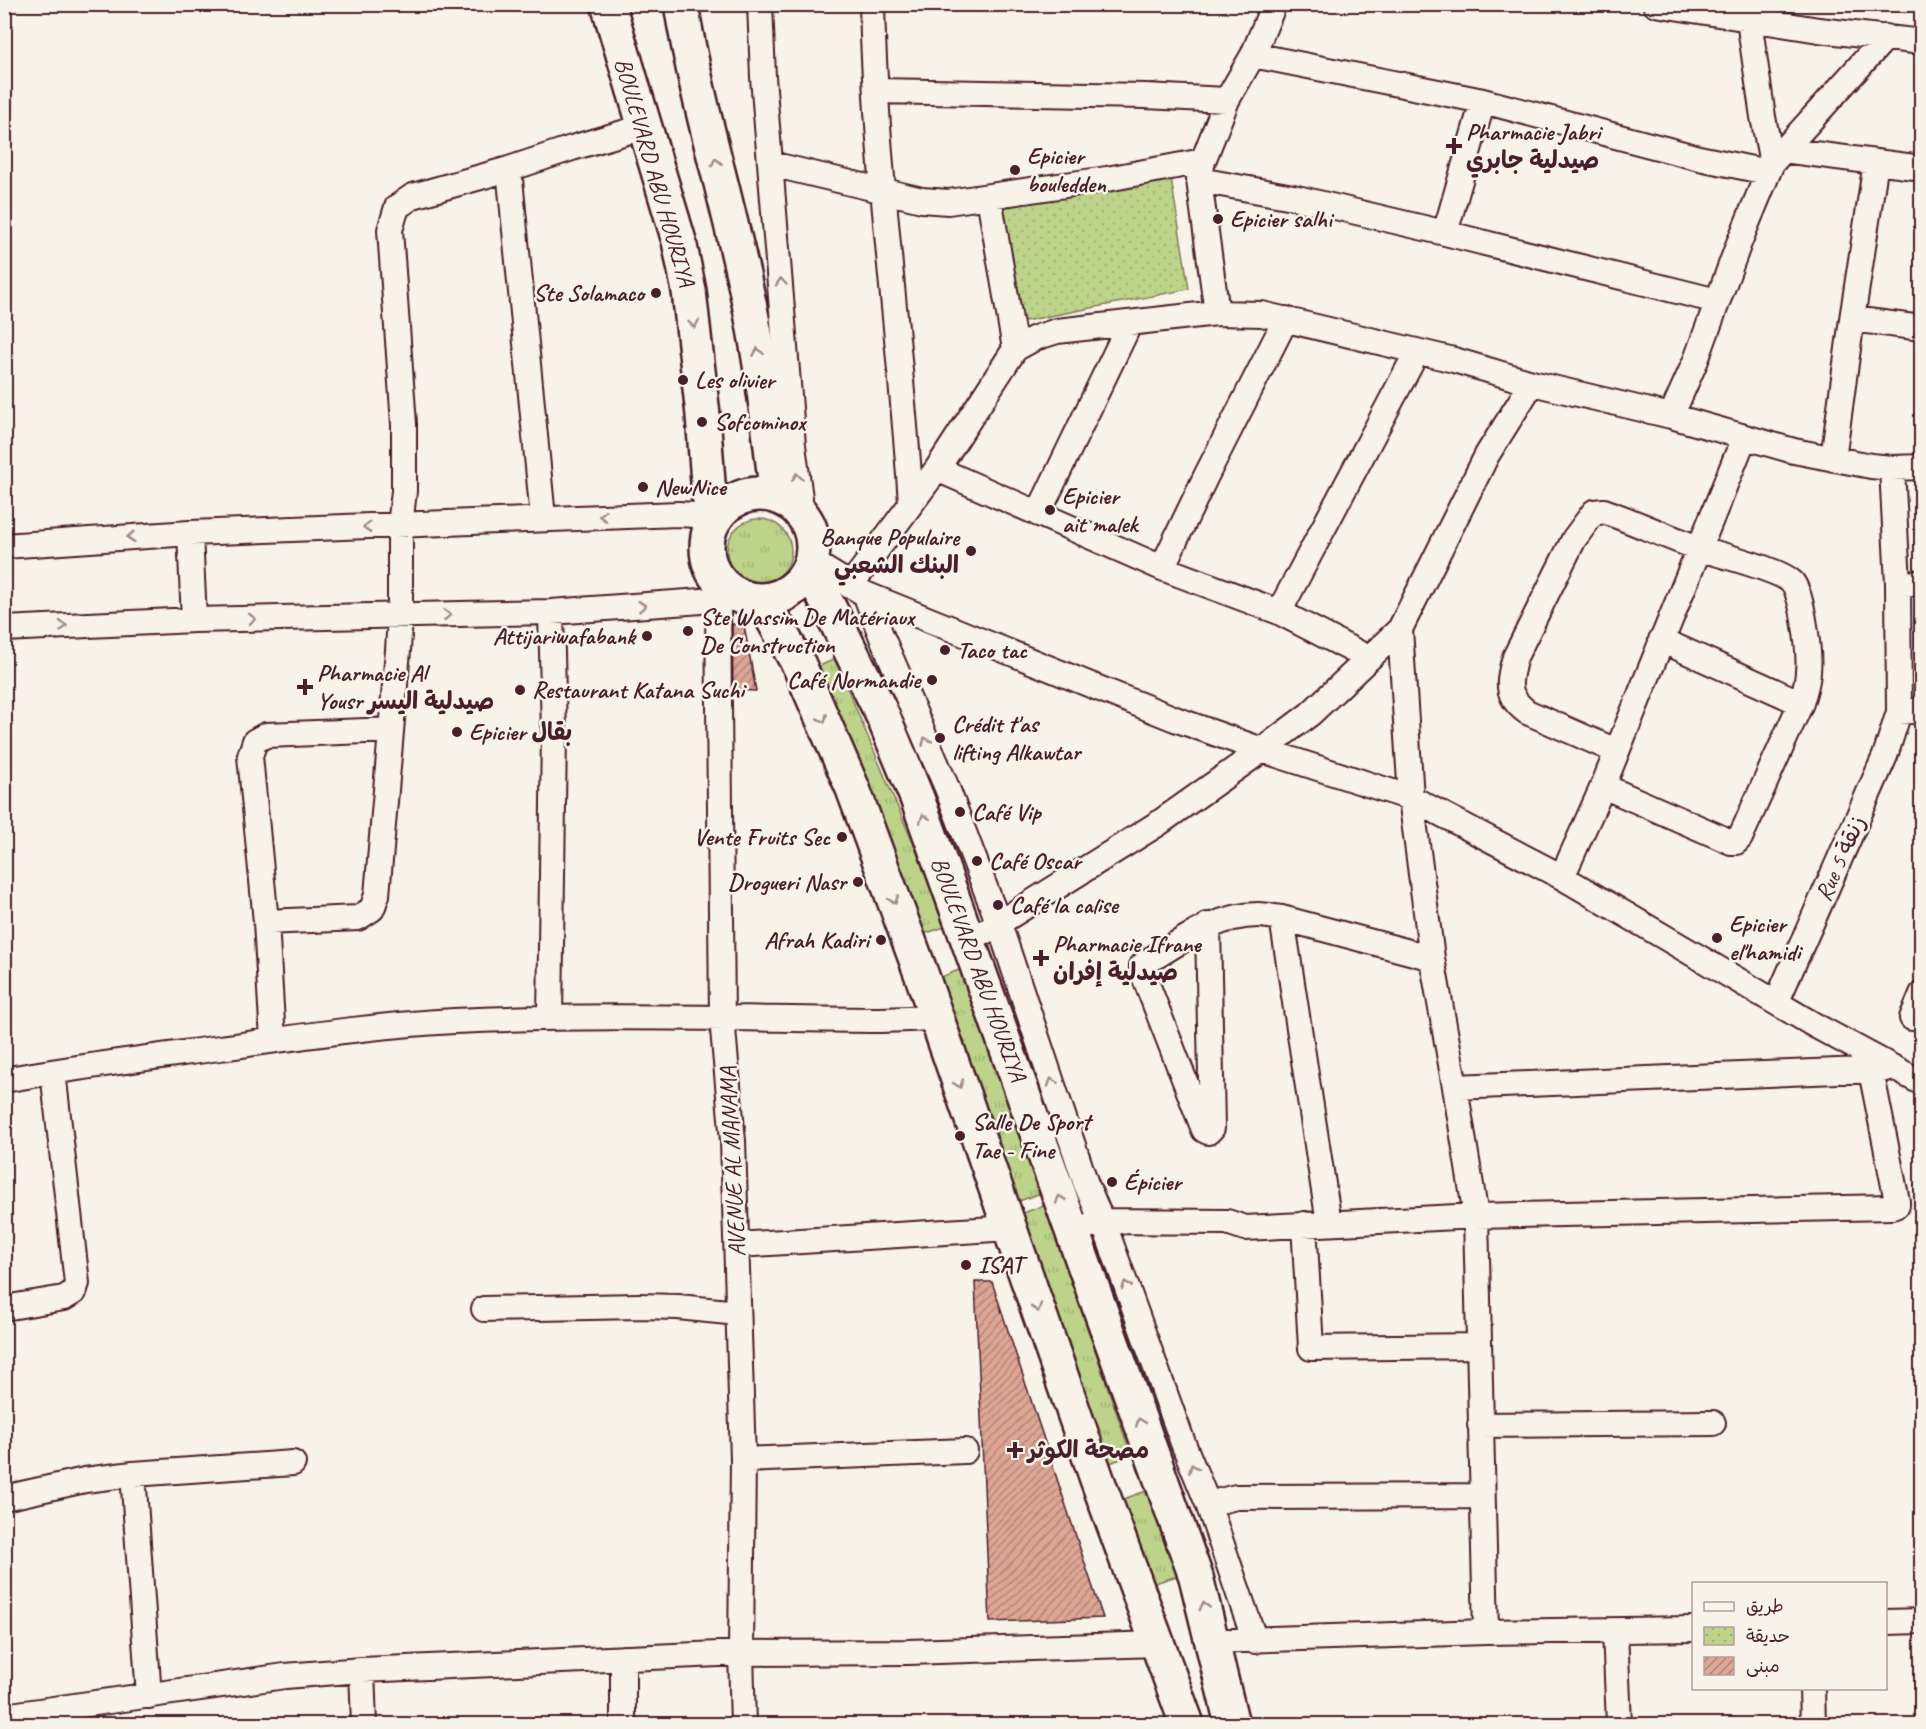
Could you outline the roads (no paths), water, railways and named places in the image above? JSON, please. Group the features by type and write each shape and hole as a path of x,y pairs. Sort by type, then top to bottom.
{"main road":[{"name":"BOULEVARD ABU HOURIYA","path":"608,4 679,241 689,291 703,415 709,496 715,521"},
{"path":"681,4 699,95 748,299 787,503"},
{"path":"741,599 774,599 790,591 803,578 810,564 812,537 808,525 787,503 758,494 746,496 729,504 715,521 707,549 711,567 726,588 741,599 799,665 841,761 918,965 1097,1479 1187,1725"},
{"name":"BOULEVARD ABU HOURIYA","path":"810,564 883,716 917,798 969,940 1196,1577 1232,1725"}],"street":[{"path":"760,4 763,77 793,445 800,498 787,503"},
{"path":"872,4 883,192 907,437 911,503"},
{"path":"1217,313 1201,170 1227,100 1254,55 1274,4"},
{"path":"1655,4 1749,20 1922,42"},
{"path":"1749,20 1761,106 1774,162"},
{"path":"1671,416 1696,360 1774,162 1886,37"},
{"path":"1254,55 1483,101 1699,158 1774,162 1876,162 1922,168"},
{"path":"876,91 1145,96 1227,100"},
{"path":"1445,233 1483,101"},
{"path":"266,922 358,918 372,909 377,895 400,617 400,526 404,492 404,424 390,230 397,207 413,196 510,169 644,127"},
{"path":"1833,459 1876,162"},
{"path":"771,164 883,192 922,200 948,202 1107,179 1201,170 1293,197 1717,302"},
{"path":"510,169 543,518"},
{"path":"989,197 1015,349"},
{"path":"858,590 911,503 937,469 1015,349 1035,338 1057,331 1130,322 1217,313 1262,314 1454,360 1532,383 1671,416 1744,438 1833,459 1892,468 1922,467"},
{"path":"1162,568 1210,467 1286,319"},
{"path":"1852,319 1922,328"},
{"path":"1038,514 1130,322"},
{"path":"1279,612 1417,352"},
{"path":"969,940 999,924 1160,823 1262,750 1310,714 1400,629 1487,455 1532,383"},
{"path":"1562,877 1603,786 1744,438"},
{"name":"Rue 5 زنقة","path":"1777,1001 1885,756 1910,711 1910,583 1892,468"},
{"path":"937,469 1162,568 1279,612 1368,658"},
{"path":"1603,786 1731,842 1736,842 1740,838 1801,703 1807,680 1805,628 1793,583 1780,575 1700,548 1604,511 1594,512 1574,539 1515,657 1510,675 1510,689 1516,704 1527,712 1616,751"},
{"path":"4,546 190,533 400,526 543,518 678,514 695,515 715,521"},
{"path":"190,533 194,620"},
{"path":"810,564 858,590 1174,719 1411,798 1562,877 1777,1001 1816,1026 1922,1083"},
{"path":"858,590 881,635 947,788 999,924 1086,1185 1208,1504 1255,1641"},
{"path":"4,628 194,620 551,612 741,599"},
{"name":"AVENUE AL MANAMA","path":"741,599 722,1018 733,1141 737,1245 743,1460 742,1725"},
{"path":"550,1018 554,817 551,612"},
{"path":"1400,629 1411,798 1432,958 1476,1216 1486,1632"},
{"path":"1661,640 1801,703"},
{"path":"273,1040 266,922 250,756 255,741 266,735 391,730"},
{"path":"1208,926 1212,1128 1209,1132 1204,1130 1142,971 1145,963 1208,926 1257,915 1282,918 1432,958"},
{"path":"1282,918 1329,1223"},
{"path":"1912,1018 1922,994"},
{"path":"4,1080 273,1040 403,1025 550,1018 881,1020 935,1018"},
{"path":"1455,1087 1898,1069"},
{"path":"1075,1242 1105,1230 1229,1236 1245,1228 1476,1216 1897,1206 1871,1071"},
{"path":"4,1308 64,1298 74,1292 77,1283 53,1072"},
{"path":"1304,1224 1311,1348 1478,1346"},
{"path":"737,1245 1010,1228"},
{"path":"484,1309 639,1306 738,1313"},
{"path":"1480,1425 1713,1423"},
{"path":"743,1460 965,1451"},
{"path":"4,1498 86,1480 133,1474 293,1463"},
{"path":"133,1474 148,1696"},
{"path":"1208,1504 1236,1497 1482,1496"},
{"path":"1887,1622 1922,1621"},
{"path":"1213,1641 1486,1632 1692,1629"},
{"path":"1615,1631 1618,1725"},
{"path":"4,1716 68,1716 148,1696 285,1676 362,1670 741,1653 908,1652 1158,1644"},
{"path":"623,1658 623,1725"},
{"path":"362,1670 364,1725"},
{"path":"1812,1690 1813,1725"}],"place":[{"name":"Pharmacie Jabri صيدلية جابري","path":"1454,146"},
{"name":"Epicier bouledden","path":"1015,170"},
{"name":"Epicier salhi","path":"1218,219"},
{"name":"Ste Solamaco","path":"656,293"},
{"name":"Les olivier","path":"683,380"},
{"name":"Sofcominox","path":"702,422"},
{"name":"NewNice","path":"643,487"},
{"name":"Epicier ait malek","path":"1050,510"},
{"name":"Banque Populaire البنك الشعبي","path":"971,551"},
{"name":"Ste Wassim De Matériaux De Construction","path":"688,631"},
{"name":"Attijariwafabank","path":"647,636"},
{"name":"Taco tac","path":"945,650"},
{"name":"Café Normandie","path":"932,680"},
{"name":"Pharmacie Al Yousr صيدلية اليسر","path":"305,687"},
{"name":"Restaurant Katana Suchi","path":"520,690"},
{"name":"Epicier بقال","path":"457,732"},
{"name":"Crédit t'as lifting Alkawtar","path":"940,738"},
{"name":"Café Vip","path":"960,812"},
{"name":"Vente Fruits Sec","path":"842,837"},
{"name":"Café Oscar","path":"977,861"},
{"name":"Drogueri Nasr","path":"858,882"},
{"name":"Café la calise","path":"998,905"},
{"name":"Epicier el'hamidi","path":"1717,938"},
{"name":"Afrah Kadiri","path":"881,940"},
{"name":"Pharmacie Ifrane صيدلية إفران","path":"1041,958"},
{"name":"Salle De Sport Tae - Fine","path":"960,1136"},
{"name":"Épicier","path":"1112,1182"},
{"name":"ISAT","path":"966,1265"},
{"name":"مصحة الكوثر","path":"1015,1450"}]}
